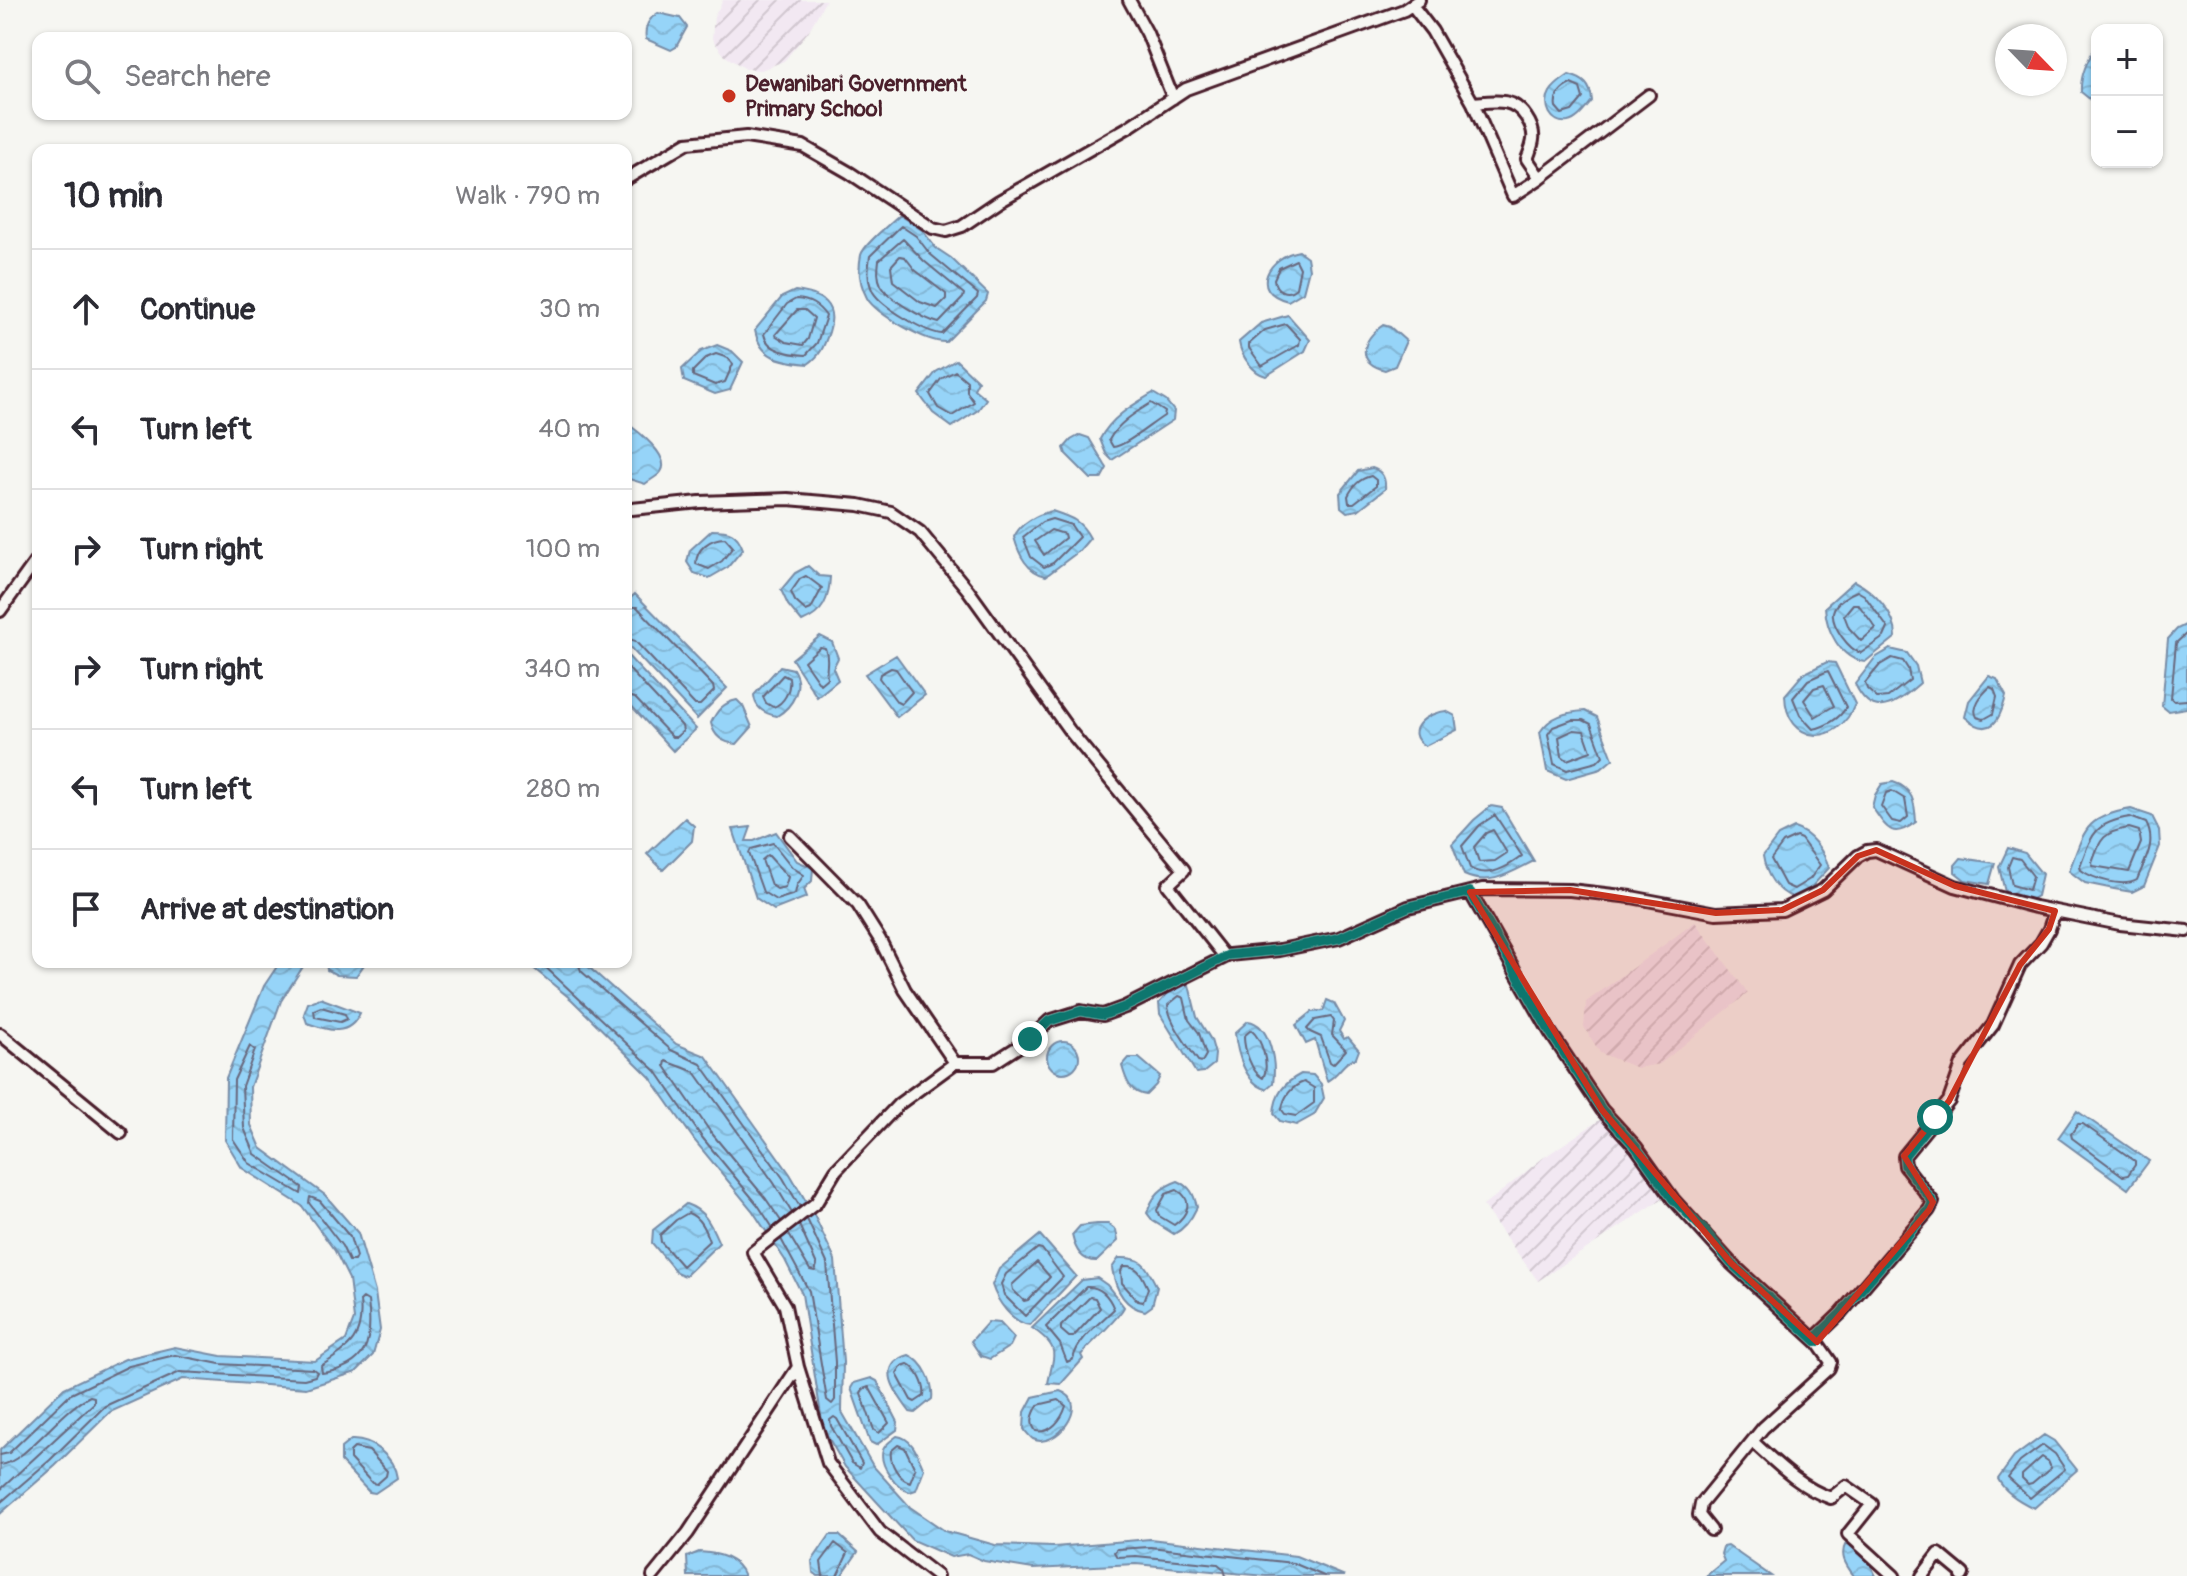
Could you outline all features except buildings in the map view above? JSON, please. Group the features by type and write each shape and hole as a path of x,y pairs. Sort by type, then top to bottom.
{"street":[{"path":"1129,0 1147,33 1173,98"},
{"path":"632,175 687,143 746,137 803,146 933,228 946,231 962,226 999,201 1127,128 1186,89 1416,2 1473,103 1513,196 1649,95"},
{"path":"1473,103 1505,101 1519,106 1533,127 1535,141 1527,159 1540,178"},
{"path":"632,509 700,502 788,499 859,505 891,512 920,532 968,590 1069,730 1184,870 1168,885 1225,957"},
{"path":"0,611 32,566"},
{"path":"790,836 858,905 905,990 955,1063"},
{"path":"937,1576 880,1532 828,1463 798,1367 785,1306 753,1252 816,1203 836,1170 864,1137 899,1104 955,1063 993,1063 1030,1039 1049,1021 1081,1011 1103,1015 1125,1007 1225,957 1339,938 1408,907 1482,889 1570,890 1631,897 1716,913 1782,910 1823,890 1858,856 1876,850 1955,886 2120,924 2187,931"},
{"path":"1470,892 1550,1032 1602,1110 1636,1147 1673,1199 1731,1263 1817,1342 1831,1362 1829,1368 1763,1428 1717,1481 1701,1504 1699,1515 1711,1530"},
{"path":"1817,1342 1818,1335 1841,1313 1929,1210 1933,1202 1905,1166 1904,1156 1949,1101 1962,1064 1993,1025 2020,965 2041,943 2055,911"},
{"path":"0,1034 121,1133"},
{"path":"653,1576 688,1533 798,1367"},
{"path":"1753,1442 1778,1465 1822,1495 1831,1498 1846,1486 1872,1504 1848,1534 1894,1576"},
{"path":"1922,1576 1939,1554 1962,1576"}],"highlighted area":[{"path":"1876,850 1955,886 2055,911 2049,929 2020,965 1949,1101 1904,1156 1933,1202 1929,1210 1817,1342 1731,1263 1602,1110 1470,892 1570,890 1716,913 1782,910 1823,890 1858,856"}],"shaded area":[{"path":"723,0 826,0 808,32 784,61 761,70 746,69 725,56 712,39 714,17"},
{"path":"1695,922 1748,993 1660,1064 1637,1068 1600,1053 1584,1027 1586,1002"},
{"path":"1604,1117 1639,1156 1665,1197 1538,1281 1483,1206 1543,1158"}],"water":[{"path":"658,13 680,18 687,27 671,50 646,39 648,24"},
{"path":"2091,55 2091,100 2081,92"},
{"path":"1569,75 1586,84 1592,101 1575,119 1562,122 1553,117 1547,103 1550,92"},
{"path":"899,215 922,230 936,248 951,258 988,294 986,301 946,342 927,338 903,326 880,312 865,293 860,277 863,250"},
{"path":"1299,251 1307,257 1309,269 1303,292 1288,301 1268,290 1267,274 1279,260"},
{"path":"795,291 820,298 831,314 824,346 808,364 781,360 767,353 755,330 782,297"},
{"path":"1288,315 1310,340 1305,351 1266,376 1261,374 1248,363 1239,342 1261,323"},
{"path":"1383,325 1406,341 1395,366 1385,370 1369,362 1365,350 1370,337"},
{"path":"717,345 732,351 743,362 730,390 715,394 684,381 682,369 701,351"},
{"path":"956,360 978,381 974,389 986,399 978,410 952,427 933,413 919,394 936,372"},
{"path":"1153,393 1174,411 1173,420 1112,460 1100,439 1123,412"},
{"path":"632,428 652,444 662,459 661,472 645,484 632,480"},
{"path":"1080,435 1089,438 1107,468 1101,479 1091,479 1066,454 1064,448"},
{"path":"1372,468 1383,476 1385,489 1358,510 1347,512 1341,507 1340,493 1358,471"},
{"path":"1052,511 1074,520 1090,538 1079,551 1046,576 1034,571 1025,562 1014,537 1020,527 1030,520"},
{"path":"712,530 732,533 743,549 728,567 709,578 694,573 687,562 690,550"},
{"path":"808,566 819,576 830,577 827,599 816,614 802,622 781,590 795,573"},
{"path":"1854,581 1882,604 1895,628 1896,637 1865,662 1848,655 1836,642 1826,616 1825,607"},
{"path":"635,594 727,688 697,719 632,649 632,597"},
{"path":"2187,624 2187,708 2168,711 2162,706 2168,639"},
{"path":"820,636 832,642 838,658 833,668 838,680 817,697 792,659"},
{"path":"1890,649 1907,653 1916,666 1920,683 1894,703 1877,706 1862,696 1855,684 1875,658"},
{"path":"896,655 925,695 897,717 865,674"},
{"path":"632,660 696,729 673,751 632,707"},
{"path":"1827,662 1835,663 1855,704 1837,728 1826,734 1814,735 1794,724 1785,695 1803,674"},
{"path":"780,666 793,669 797,689 788,707 777,716 761,710 754,695"},
{"path":"1989,676 1997,679 2006,696 1997,719 1988,727 1982,727 1965,717 1969,701"},
{"path":"737,700 752,727 737,744 720,738 711,723 721,708"},
{"path":"1446,711 1455,716 1457,730 1425,746 1418,740 1416,729 1425,719"},
{"path":"1585,711 1597,717 1613,759 1601,769 1566,779 1547,771 1540,732 1560,716"},
{"path":"1893,782 1905,788 1912,797 1916,822 1895,831 1886,826 1872,807 1882,784"},
{"path":"1491,806 1502,808 1534,861 1500,877 1483,880 1464,875 1452,844"},
{"path":"2131,809 2152,816 2159,830 2160,846 2144,886 2132,892 2114,889 2085,883 2069,871 2083,835 2095,821"},
{"path":"685,818 694,826 692,841 663,870 647,854"},
{"path":"751,827 746,841 776,832 797,861 813,868 812,881 804,889 807,897 774,910 756,898 733,829"},
{"path":"1794,828 1816,844 1829,868 1806,893 1794,898 1773,882 1763,856 1778,836"},
{"path":"2008,848 2025,853 2042,874 2037,896 2030,900 2005,892 1999,867"},
{"path":"1961,858 1995,863 1989,884 1965,880 1955,872 1955,865"},
{"path":"276,968 302,968 281,1001 250,1087 251,1125 261,1148 325,1195 358,1233 375,1292 380,1330 373,1355 356,1372 306,1388 183,1379 110,1412 0,1514 0,1450 64,1388 125,1359 175,1347 221,1356 315,1361 346,1340 354,1319 349,1279 335,1251 302,1206 242,1168 225,1140 226,1078 264,986"},
{"path":"362,968 356,976 337,975 327,970"},
{"path":"533,968 590,968 676,1044 706,1056 790,1174 835,1260 843,1362 842,1412 873,1466 910,1507 945,1531 995,1545 1054,1547 1150,1539 1296,1556 1345,1576 1266,1576 1136,1564 1033,1569 984,1561 968,1554 951,1557 912,1540 845,1467 823,1428 802,1294 785,1260 752,1210 695,1141 650,1077 572,1000"},
{"path":"1181,985 1189,985 1197,1017 1211,1040 1215,1054 1214,1064 1204,1072 1196,1073 1160,1014 1159,1003"},
{"path":"320,998 360,1013 344,1029 331,1030 307,1023 304,1014 308,1003"},
{"path":"1327,1000 1334,1003 1344,1021 1339,1031 1344,1039 1348,1037 1359,1050 1356,1058 1327,1081 1315,1040 1306,1044 1296,1025 1312,1012 1323,1011"},
{"path":"1248,1021 1262,1029 1270,1046 1273,1083 1266,1089 1247,1074 1238,1049 1235,1033"},
{"path":"1063,1041 1074,1046 1079,1057 1074,1068 1063,1073 1052,1068 1047,1057 1052,1046"},
{"path":"1129,1058 1139,1058 1160,1076 1146,1095 1136,1092 1127,1081 1122,1066"},
{"path":"1301,1074 1313,1075 1321,1084 1324,1098 1314,1115 1296,1125 1280,1121 1274,1114 1278,1095 1285,1085"},
{"path":"2077,1111 2149,1161 2128,1189 2058,1138"},
{"path":"1178,1181 1191,1191 1197,1207 1188,1222 1174,1234 1153,1221 1147,1213 1158,1192"},
{"path":"686,1204 703,1215 719,1243 685,1276 676,1272 652,1243 653,1230"},
{"path":"1108,1224 1116,1230 1118,1241 1097,1261 1091,1261 1080,1254 1072,1235 1080,1226"},
{"path":"1040,1235 1076,1276 1030,1325 1017,1320 1006,1310 992,1285 999,1269"},
{"path":"1119,1258 1134,1259 1144,1264 1157,1287 1152,1306 1145,1311 1126,1301 1115,1283 1112,1268"},
{"path":"1097,1278 1107,1285 1124,1307 1081,1355 1083,1359 1061,1384 1048,1383 1053,1352 1048,1341 1032,1328 1082,1280"},
{"path":"988,1322 1000,1323 1014,1338 1010,1346 990,1359 981,1356 971,1341"},
{"path":"909,1355 923,1368 930,1380 932,1393 932,1399 915,1413 910,1412 894,1388 890,1372 893,1365"},
{"path":"871,1378 877,1381 898,1422 897,1430 876,1445 870,1442 851,1388 854,1383"},
{"path":"1060,1391 1069,1397 1073,1405 1067,1424 1051,1438 1042,1441 1033,1439 1024,1429 1025,1412 1033,1397"},
{"path":"2044,1435 2054,1441 2077,1470 2034,1508 2009,1493 1998,1479 2014,1457"},
{"path":"897,1436 911,1444 924,1469 916,1490 910,1492 894,1481 883,1462 884,1448"},
{"path":"351,1440 366,1442 380,1450 391,1463 397,1478 375,1493 369,1492 341,1462 341,1448"},
{"path":"830,1535 839,1535 858,1552 841,1576 818,1576 813,1572 812,1561"},
{"path":"1846,1543 1861,1552 1876,1576 1854,1576 1843,1556"},
{"path":"1728,1546 1771,1576 1706,1576 1724,1561 1721,1554 1723,1547"},
{"path":"699,1552 731,1560 744,1576 688,1576 687,1557"}],"place":[{"name":"Dewanibari Government Primary School","path":"729,96"}],"route":[{"path":"1030,1039 1049,1021 1081,1011 1103,1015 1125,1007 1229,955 1280,950 1339,938 1408,907 1470,892 1550,1032 1602,1110 1636,1147 1673,1199 1731,1263 1817,1342 1818,1335 1841,1313 1929,1210 1933,1202 1905,1166 1904,1156 1935,1117"}]}
